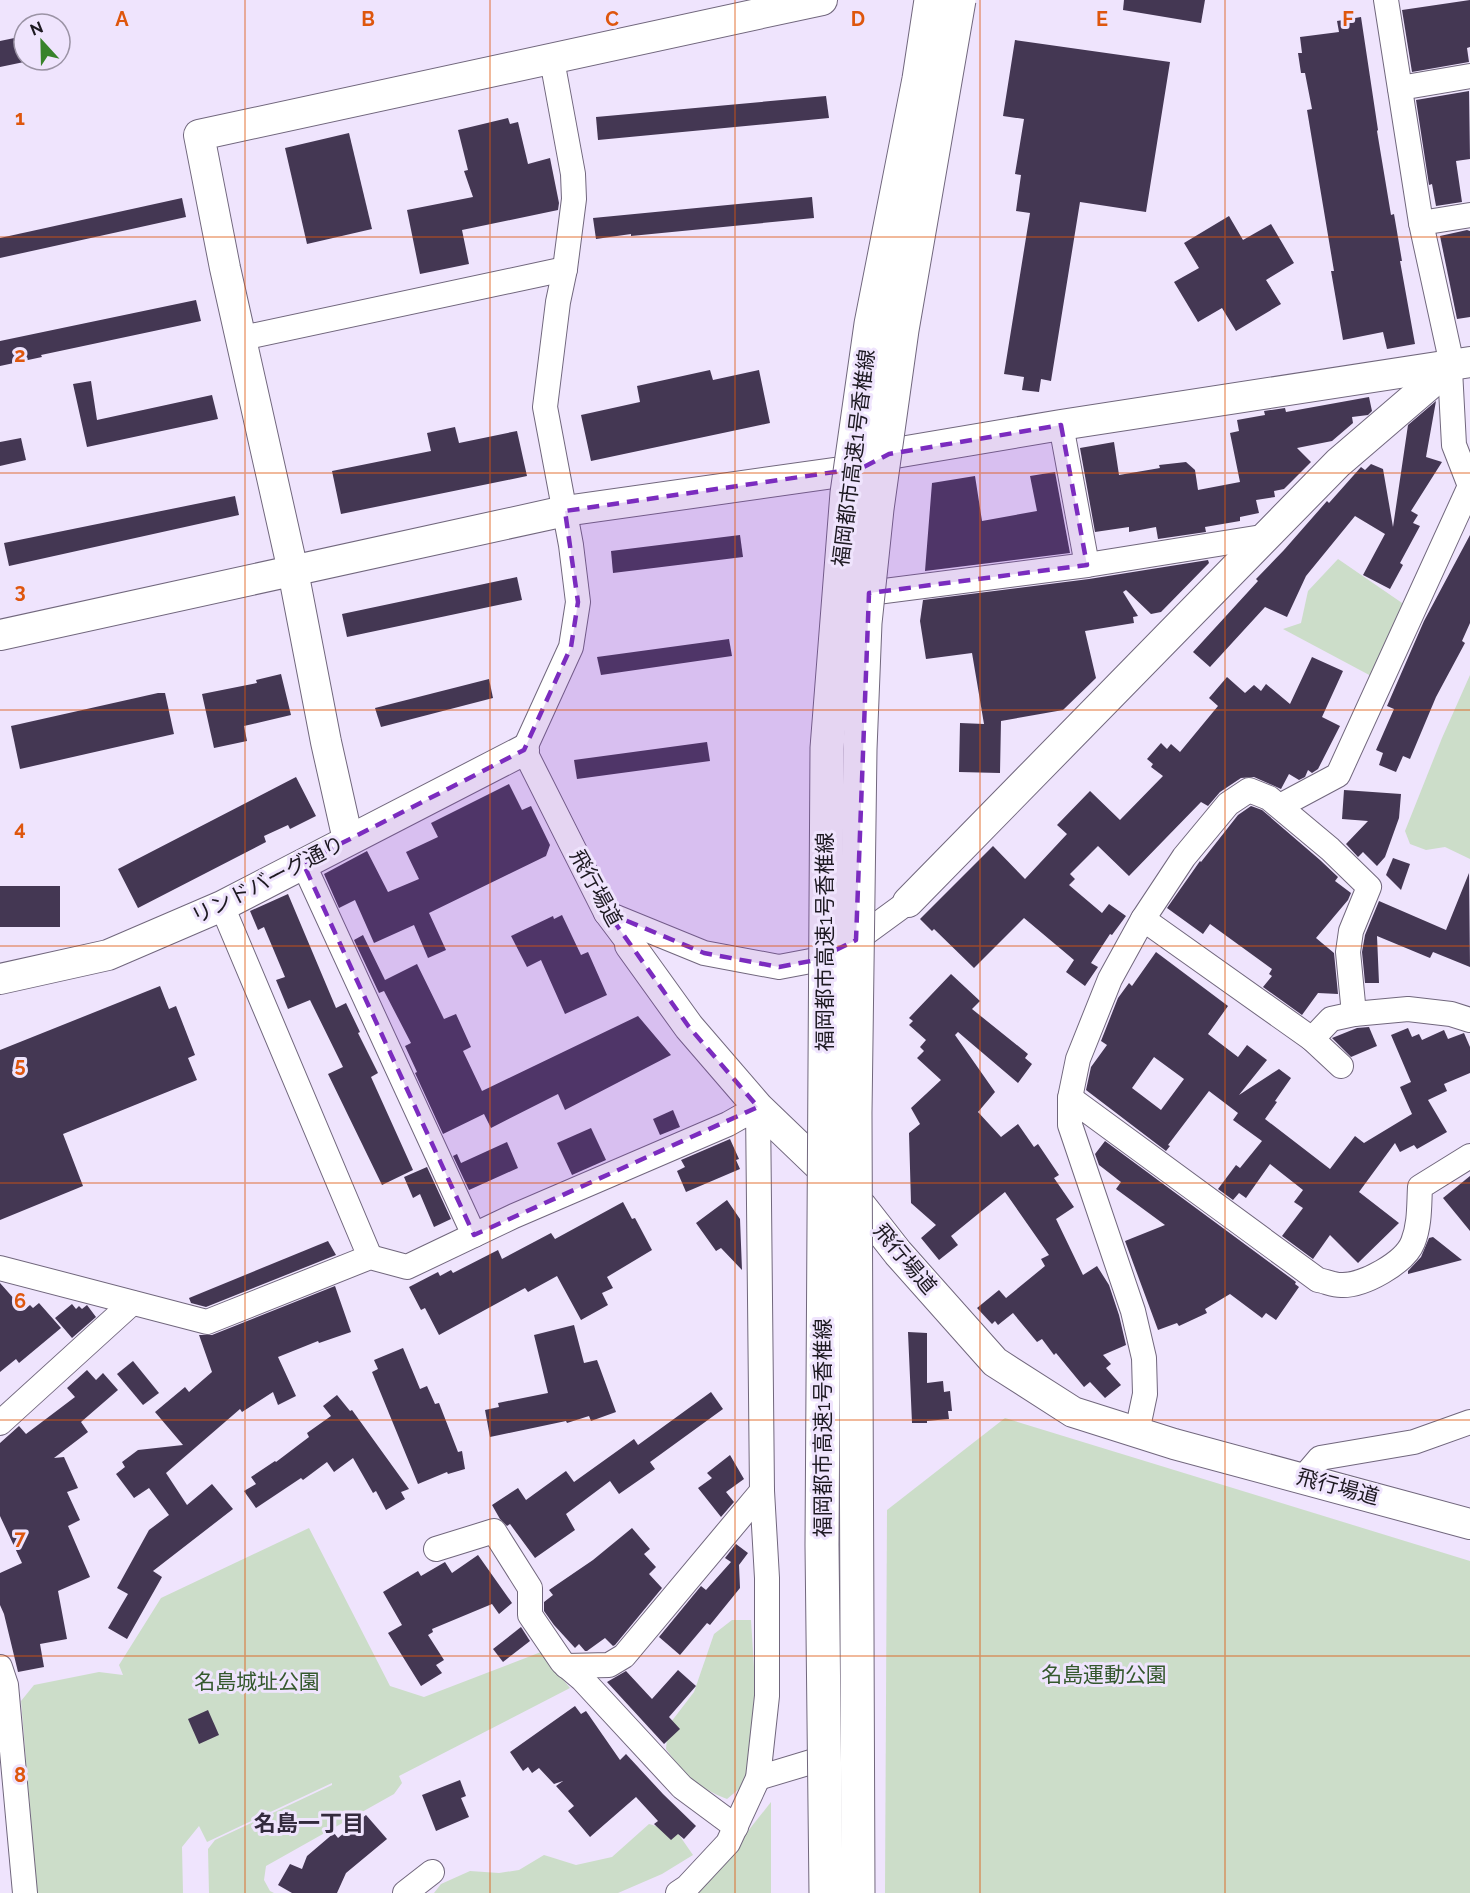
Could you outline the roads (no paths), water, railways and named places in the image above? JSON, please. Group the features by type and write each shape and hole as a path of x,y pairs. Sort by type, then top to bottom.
{"highway":[{"name":"福岡都市高速1号香椎線","path":"826,1893 822,1534 827,748 847,494 871,324 919,79 930,0"},
{"name":"福岡都市高速1号香椎線","path":"858,1893 855,1113 860,749 865,623 877,509 902,330 960,0"}],"street":[{"path":"348,840 326,742 293,571 225,268 199,135 822,0"},
{"path":"815,1893 811,1762 810,1158 816,960 837,590 848,471 930,0"},
{"path":"872,1893 872,1760 862,1207 864,994 856,940 858,797 869,593 960,0"},
{"path":"1280,806 1338,775 1470,486 1454,445 1460,364 1421,223 1386,0"},
{"path":"524,750 572,647 578,602 565,511 545,407 574,199 573,174 552,60"},
{"path":"1400,88 1470,76"},
{"path":"1421,223 1470,215"},
{"path":"242,338 565,269"},
{"path":"0,635 565,511 848,471 889,454 1061,425 1460,364"},
{"path":"606,913 704,953 779,967 816,960 856,940 908,902 1338,463 1460,364"},
{"path":"848,471 882,452 889,444 894,408 899,404"},
{"path":"1061,425 1087,565"},
{"path":"845,509 850,506 852,479 856,473 889,454"},
{"path":"869,593 1087,565 1268,536"},
{"name":"リンドバーグ通り","path":"0,979 108,955 222,906 524,750"},
{"name":"飛行場道","path":"524,750 606,913 689,1027 758,1107 862,1207 898,1253 995,1362 1073,1412 1137,1432 1470,1524"},
{"path":"1137,1432 1145,1394 1144,1358 1133,1311 1070,1125 1070,1098 1078,1059 1110,979 1143,919 1184,857 1228,804 1249,790 1269,798 1280,806 1330,849 1369,887 1351,931 1348,952 1354,1014"},
{"path":"303,863 474,1235"},
{"path":"222,906 370,1257"},
{"path":"1143,919 1312,1039 1341,1066"},
{"path":"1312,1039 1331,1019 1354,1014 1408,1010 1451,1014 1470,1020"},
{"path":"1070,1098 1318,1280 1341,1285 1369,1279 1396,1262 1412,1244 1419,1220 1420,1187 1470,1156"},
{"path":"0,1268 207,1322 370,1257 406,1267 728,1124 758,1107 762,1491 767,1578 767,1696 758,1778 736,1827 728,1843 687,1887 678,1893"},
{"path":"0,1423 132,1303"},
{"path":"1303,1478 1320,1458 1414,1442 1470,1422"},
{"path":"566,1666 609,1665 624,1656 762,1491"},
{"path":"436,1549 494,1531 530,1588 530,1614 566,1666 582,1679 682,1787 736,1827"},
{"path":"0,1667 6,1685 25,1893"},
{"path":"758,1778 811,1762 872,1760"},
{"path":"405,1893 432,1872"}],"district":[{"name":"名島一丁目","path":"309,1823"}],"park label":[{"name":"名島運動公園","path":"1104,1675"},
{"name":"名島城址公園","path":"257,1682"}]}
